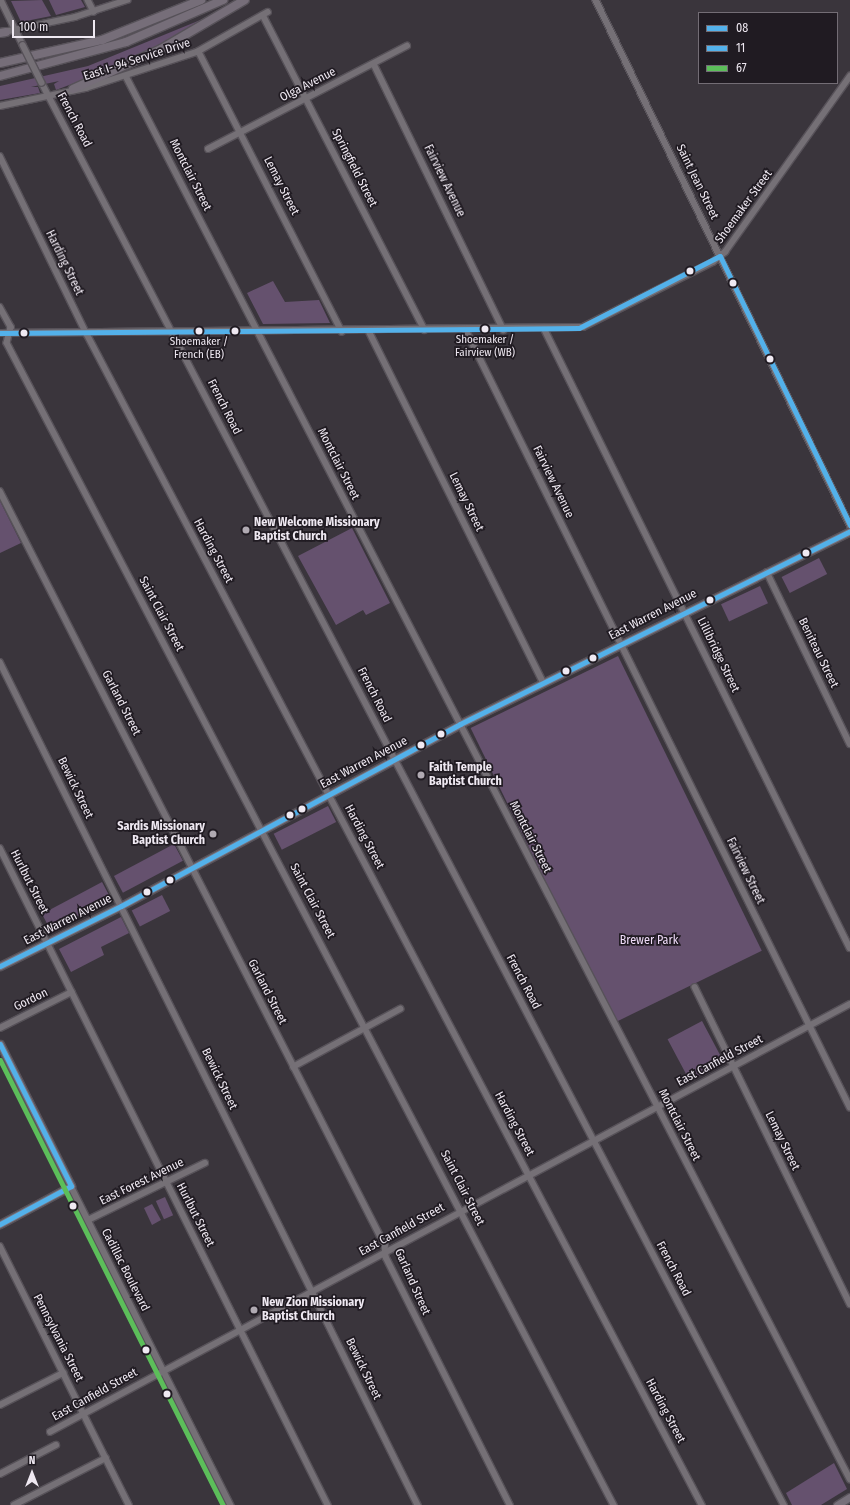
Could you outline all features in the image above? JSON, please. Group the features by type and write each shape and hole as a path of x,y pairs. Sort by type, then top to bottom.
{"highway":[{"path":"0,63 102,40 201,0"},
{"path":"0,76 126,42 223,0"},
{"path":"73,89 148,56 245,0"}],"main road":[{"name":"East Warren Avenue","path":"0,966 121,906 460,724 685,611 850,531"},
{"name":"Cadillac Boulevard","path":"0,1044 70,1186"},
{"path":"0,1224 70,1186"},
{"path":"839,1505 850,1497"}],"street":[{"name":"French Road","path":"1,0 48,96 174,333 394,759 784,1505"},
{"path":"88,0 94,12"},
{"path":"2,32 94,12 127,0"},
{"name":"Saint Jean Street","path":"596,0 850,525"},
{"name":"East I- 94 Service Drive","path":"0,106 48,96 126,76 199,52 266,14"},
{"name":"Springfield Street","path":"266,14 306,99 425,330"},
{"name":"Olga Avenue","path":"208,149 407,46"},
{"name":"Lemay Street","path":"199,52 342,331"},
{"name":"Fairview Avenue","path":"374,64 504,330"},
{"name":"Montclair Street","path":"126,76 850,1479"},
{"name":"Shoemaker Street","path":"0,333 87,334 545,330 584,327 720,256 850,76"},
{"name":"Harding Street","path":"0,156 87,334 702,1505"},
{"name":"Saint Clair Street","path":"0,307 11,327 7,343 366,1027 614,1505"},
{"name":"Fairview Avenue","path":"466,330 622,643"},
{"name":"Lillibridge Street","path":"545,330 850,948"},
{"name":"Lemay Street","path":"369,331 544,682"},
{"name":"Garland Street","path":"0,491 385,1245 385,1252 510,1505"},
{"name":"Beniteau Street","path":"767,572 850,744"},
{"name":"Fairview Street","path":"622,643 850,1107"},
{"name":"Bewick Street","path":"0,662 418,1505"},
{"name":"Hurlbut Street","path":"0,848 328,1505"},
{"name":"Lemay Street","path":"695,987 850,1304"},
{"name":"Gordon","path":"0,1028 72,992"},
{"name":"East Canfield Street","path":"50,1432 163,1370 241,1331 461,1210 529,1176 850,1004"},
{"path":"293,1067 400,1009"},
{"name":"East Forest Avenue","path":"88,1220 206,1163"},
{"name":"Cadillac Boulevard","path":"70,1186 230,1505"},
{"name":"Pennsylvania Street","path":"0,1246 129,1505"},
{"path":"0,1405 63,1373"},
{"path":"0,1474 56,1445"},
{"path":"14,1505 106,1458"}],"green space":[{"path":"42,0 51,16 21,22 11,1"},
{"path":"49,0 81,0 85,7 56,15"},
{"path":"215,14 192,31 101,73 56,90 54,84 59,81 31,87 38,87 40,93 0,100 0,86 88,66"},
{"path":"273,281 285,302 319,300 330,323 263,324 247,293"},
{"path":"0,501 21,543 0,553"},
{"path":"352,528 390,603 366,615 363,610 336,625 298,556"},
{"path":"819,558 827,574 790,593 782,577"},
{"path":"760,586 768,603 729,621 721,604"},
{"name":"Brewer Park","path":"618,656 762,951 614,1023 471,728"},
{"path":"328,806 336,822 282,850 274,834"},
{"path":"174,844 183,861 123,893 114,876"},
{"path":"102,882 111,899 51,931 42,914"},
{"path":"162,895 170,911 140,926 132,910"},
{"path":"121,917 129,933 101,947 104,955 71,972 59,949"},
{"path":"702,1021 724,1062 690,1081 668,1039"},
{"path":"165,1197 173,1215 164,1219 156,1201"},
{"path":"152,1204 161,1220 152,1225 144,1208"},
{"path":"834,1463 847,1489 821,1505 792,1505 786,1493"}],"transit line":[{"name":"11","path":"720,256 850,525"},
{"name":"11","path":"0,333 579,328 720,256"},
{"name":"08","path":"0,966 121,906 460,724 850,531"},
{"name":"08","path":"0,1044 71,1186 0,1224"},
{"name":"67","path":"0,1060 223,1505"}],"place":[{"name":"Shoemaker / Fairview (WB)","path":"485,329"},
{"name":"Shoemaker / French (EB)","path":"199,331"},
{"name":"New Welcome Missionary Baptist Church","path":"246,530"},
{"name":"Faith Temple Baptist Church","path":"421,775"},
{"name":"Sardis Missionary Baptist Church","path":"213,834"},
{"name":"New Zion Missionary Baptist Church","path":"254,1310"}]}
